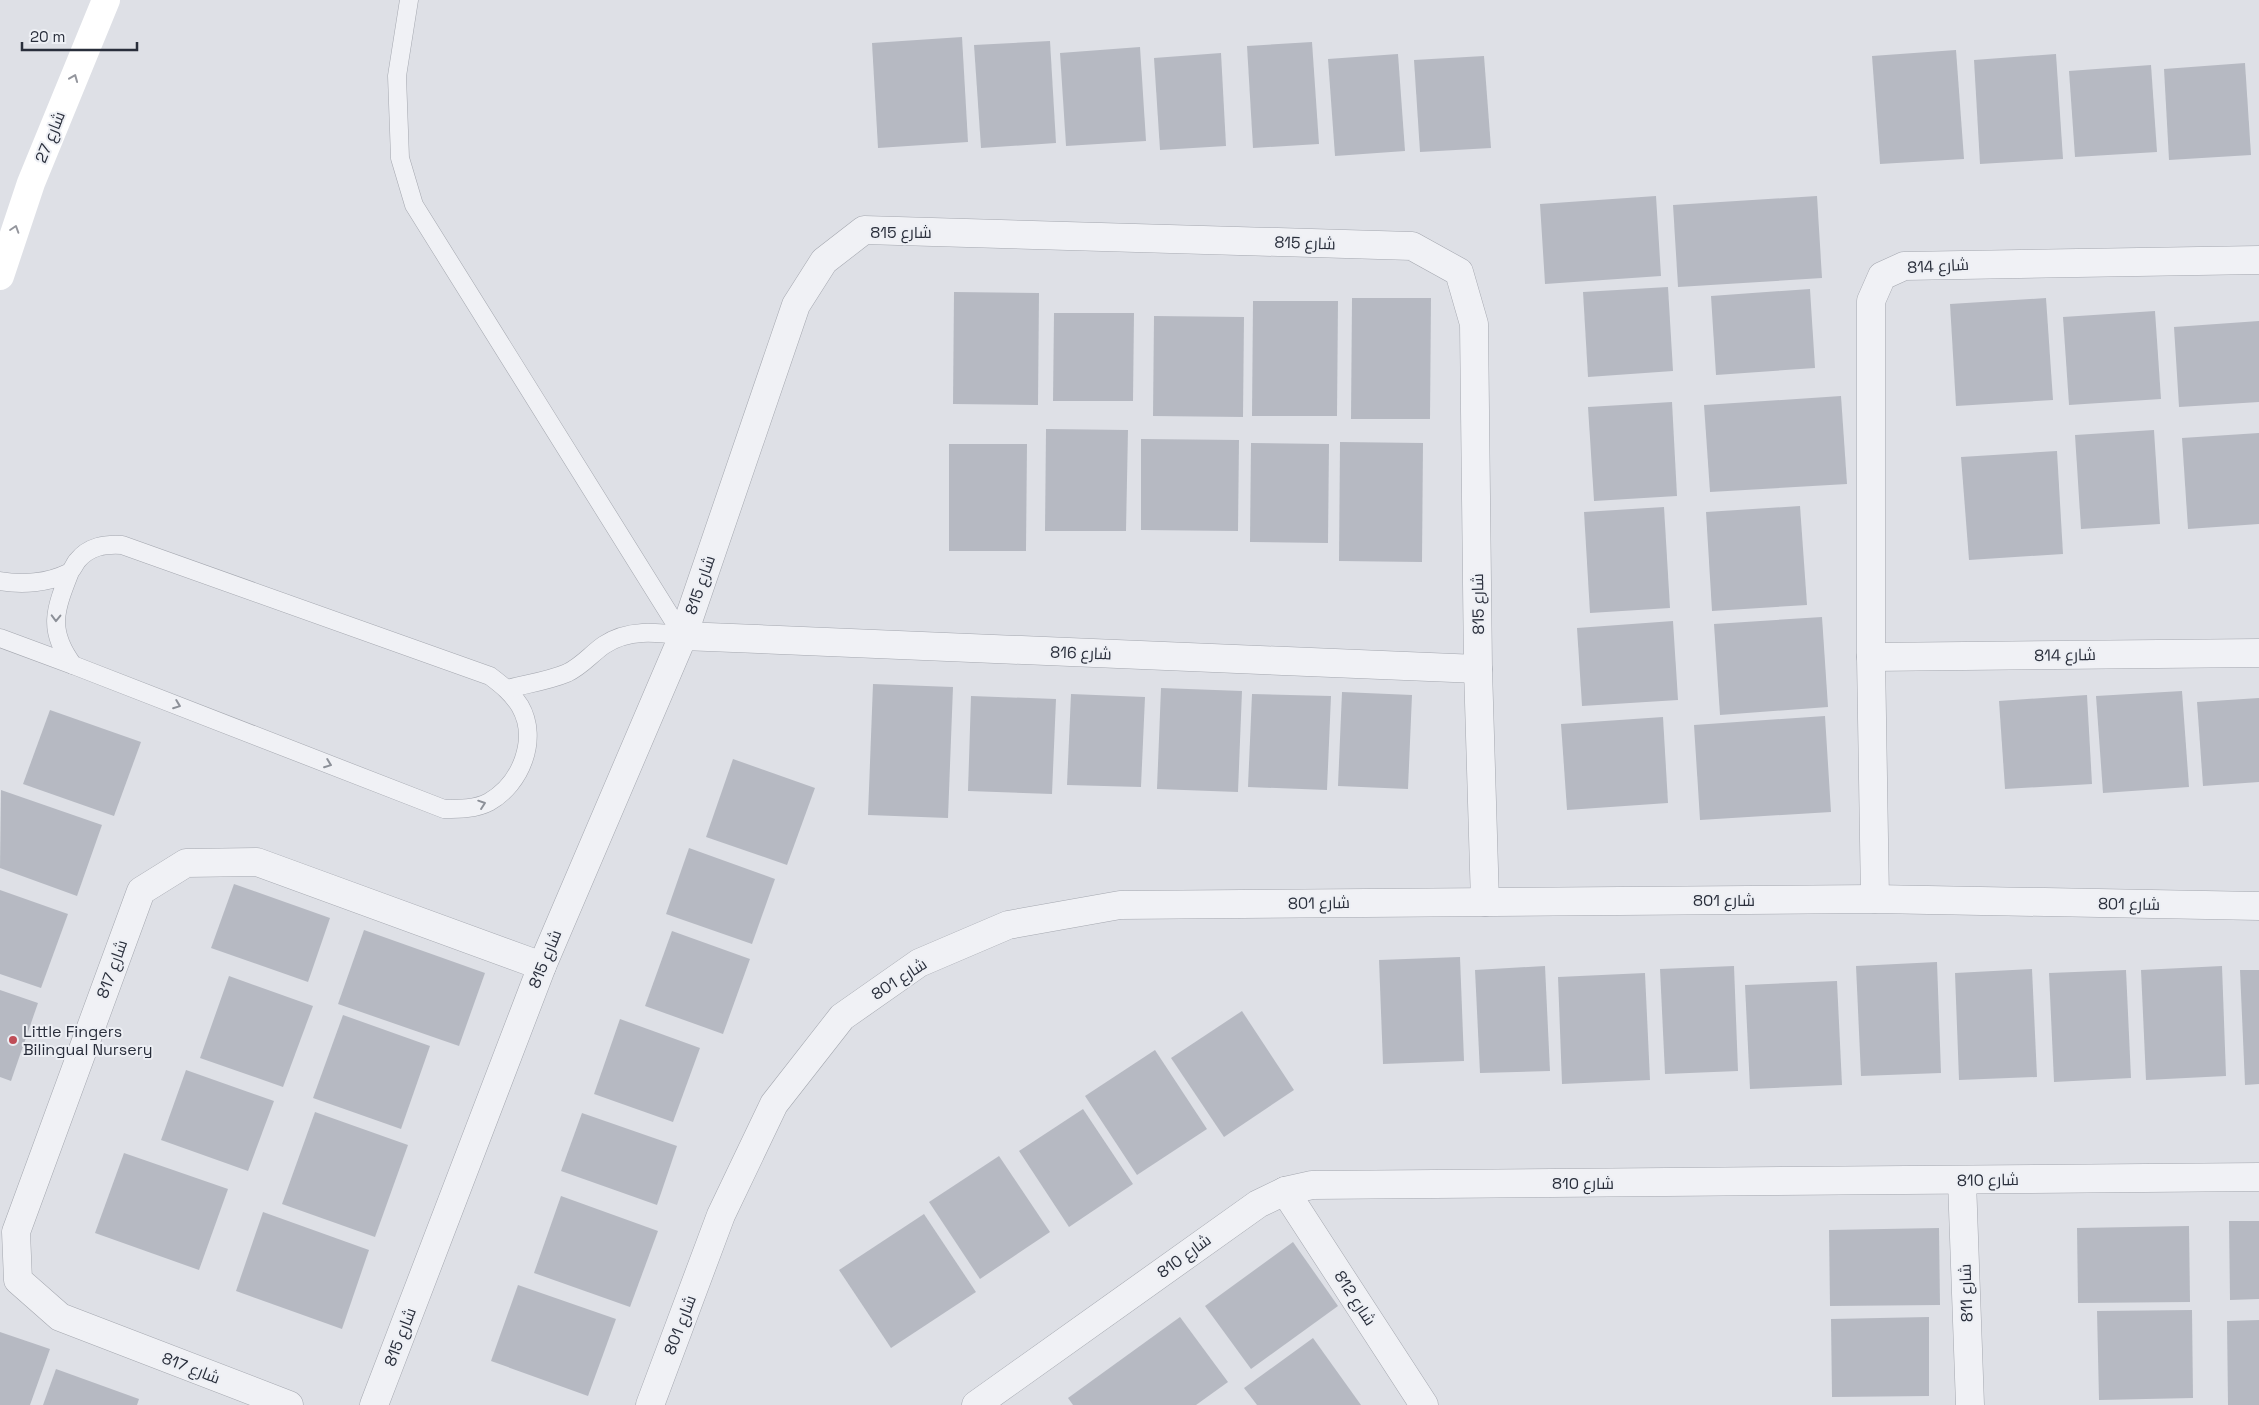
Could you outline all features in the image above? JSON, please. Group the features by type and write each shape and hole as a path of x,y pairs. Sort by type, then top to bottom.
{"main road":[{"name":"شارع 27","path":"0,276 31,183 106,0"}],"street":[{"name":"شارع 815","path":"374,1405 542,966 683,636 796,305 824,261 864,230 1412,246 1459,272 1474,324 1478,669 1485,902"},
{"name":"شارع 814","path":"1875,899 1871,658 1871,300 1882,276 1904,266 2259,260"},
{"name":"شارع 816","path":"683,636 1478,669"},
{"name":"شارع 814","path":"1871,658 2259,653"},
{"name":"شارع 817","path":"289,1405 60,1318 18,1280 16,1232 141,891 186,863 257,862 542,966"},
{"name":"شارع 801","path":"650,1405 721,1215 774,1104 842,1017 919,963 1008,925 1120,905 1875,899 2259,906"},
{"name":"شارع 810","path":"976,1405 1258,1204 1284,1191 1312,1185 2259,1177"},
{"name":"شارع 811","path":"1962,1180 1970,1405"},
{"name":"شارع 812","path":"1284,1191 1424,1405"}],"lane":[{"path":"409,0 398,85 400,158 414,205 683,636"},
{"path":"0,638 444,809 467,809 488,802 506,789 519,772 527,750 527,728 520,707 507,689 490,676 122,545 109,544 91,549 76,561 70,572 56,608 55,624 64,653 73,665"},
{"path":"0,581 14,584 41,582 70,572"},
{"path":"507,689 566,673 590,658 604,645 622,636 658,632 683,636"}],"building":[{"path":"962,37 968,142 878,148 872,43"},
{"path":"1050,41 1056,143 981,148 974,45"},
{"path":"1312,42 1319,144 1253,148 1247,46"},
{"path":"1140,47 1146,141 1066,146 1060,53"},
{"path":"1956,50 1964,159 1880,164 1872,56"},
{"path":"1221,53 1226,146 1160,150 1154,58"},
{"path":"1398,54 1405,151 1335,156 1328,59"},
{"path":"2056,54 2063,159 1980,164 1974,60"},
{"path":"1484,56 1491,148 1420,152 1414,60"},
{"path":"2245,63 2251,155 2169,160 2164,69"},
{"path":"2151,65 2157,152 2075,157 2069,71"},
{"path":"1656,196 1661,276 1545,284 1540,204"},
{"path":"1817,196 1822,278 1678,287 1673,205"},
{"path":"1668,287 1673,371 1588,377 1583,292"},
{"path":"1810,289 1815,368 1716,375 1711,296"},
{"path":"954,292 1039,293 1038,405 953,404"},
{"path":"1352,298 1431,298 1430,419 1351,419"},
{"path":"2046,298 2053,400 1956,406 1950,304"},
{"path":"1253,301 1338,301 1337,416 1252,416"},
{"path":"2155,311 2161,399 2069,405 2063,317"},
{"path":"1054,313 1134,313 1133,401 1053,401"},
{"path":"1154,316 1244,317 1243,417 1153,416"},
{"path":"2259,321 2259,402 2179,407 2174,327"},
{"path":"1841,396 1847,484 1710,492 1704,405"},
{"path":"1672,402 1677,496 1594,501 1588,407"},
{"path":"1046,429 1128,430 1126,531 1045,531"},
{"path":"2154,430 2160,524 2081,529 2075,435"},
{"path":"2259,433 2259,524 2188,529 2182,438"},
{"path":"1141,439 1239,440 1238,531 1141,530"},
{"path":"1340,442 1423,443 1422,562 1339,561"},
{"path":"1251,443 1329,444 1328,543 1250,542"},
{"path":"949,444 1027,444 1026,551 949,551"},
{"path":"2057,451 2063,554 1969,560 1961,457"},
{"path":"1800,506 1807,605 1712,611 1706,512"},
{"path":"1664,507 1670,608 1590,613 1584,512"},
{"path":"1822,617 1828,707 1720,715 1714,624"},
{"path":"1673,621 1678,700 1582,706 1577,628"},
{"path":"873,684 953,687 948,818 868,815"},
{"path":"1161,688 1242,691 1238,792 1157,789"},
{"path":"2182,691 2189,787 2103,793 2096,696"},
{"path":"1342,692 1412,695 1408,789 1338,786"},
{"path":"1071,694 1145,697 1141,787 1067,785"},
{"path":"1252,694 1331,696 1327,790 1248,787"},
{"path":"2087,695 2092,784 2005,789 1999,701"},
{"path":"971,696 1056,699 1052,794 968,791"},
{"path":"2259,698 2259,782 2203,786 2197,702"},
{"path":"50,710 141,742 114,816 23,784"},
{"path":"1825,716 1831,812 1700,820 1694,725"},
{"path":"1663,717 1668,803 1567,810 1561,724"},
{"path":"733,759 815,788 787,865 706,837"},
{"path":"1,790 102,825 77,896 0,868"},
{"path":"689,848 775,879 752,944 666,914"},
{"path":"234,884 330,918 308,982 211,948"},
{"path":"0,890 68,914 41,988 0,974"},
{"path":"364,930 485,973 459,1046 338,1004"},
{"path":"672,931 750,959 723,1034 645,1006"},
{"path":"1460,957 1464,1061 1383,1064 1379,960"},
{"path":"1937,962 1941,1073 1861,1076 1856,966"},
{"path":"1545,966 1550,1071 1480,1073 1475,970"},
{"path":"1734,966 1738,1071 1665,1074 1660,969"},
{"path":"2222,966 2226,1076 2146,1080 2141,970"},
{"path":"2032,969 2037,1077 1959,1080 1955,973"},
{"path":"2126,970 2131,1078 2054,1082 2049,973"},
{"path":"2240,970 2259,970 2259,1084 2245,1085"},
{"path":"1645,973 1650,1080 1562,1084 1558,977"},
{"path":"229,976 313,1006 283,1087 200,1058"},
{"path":"1837,981 1842,1085 1750,1089 1745,985"},
{"name":"Little Fingers Bilingual Nursery","path":"0,990 38,1003 11,1081 0,1077"},
{"path":"1242,1011 1294,1090 1224,1137 1171,1058"},
{"path":"343,1015 430,1046 401,1129 313,1098"},
{"path":"620,1019 700,1048 673,1122 594,1094"},
{"path":"1155,1050 1207,1129 1137,1175 1085,1096"},
{"path":"186,1070 274,1101 248,1171 161,1140"},
{"path":"1083,1109 1133,1184 1069,1227 1019,1151"},
{"path":"315,1112 408,1145 375,1237 282,1204"},
{"path":"582,1113 677,1146 657,1205 561,1171"},
{"path":"124,1153 228,1189 199,1270 95,1233"},
{"path":"999,1156 1050,1232 980,1279 929,1202"},
{"path":"561,1196 658,1231 630,1307 534,1273"},
{"path":"263,1212 369,1250 342,1329 236,1291"},
{"path":"924,1214 976,1292 891,1348 839,1270"},
{"path":"2229,1221 2259,1221 2259,1299 2230,1300"},
{"path":"2189,1226 2190,1302 2078,1303 2077,1228"},
{"path":"1939,1228 1940,1305 1830,1306 1829,1230"},
{"path":"1293,1242 1338,1306 1251,1369 1205,1306"},
{"path":"518,1285 616,1319 588,1396 491,1361"},
{"path":"2192,1310 2193,1398 2099,1400 2097,1311"},
{"path":"1180,1317 1228,1382 1196,1405 1073,1405 1068,1398"},
{"path":"1929,1317 1929,1396 1832,1397 1831,1319"},
{"path":"2259,1320 2259,1405 2228,1405 2227,1321"},
{"path":"0,1332 50,1349 30,1405 0,1405"},
{"path":"1313,1338 1361,1405 1257,1405 1244,1388"},
{"path":"56,1369 139,1399 137,1405 43,1405"}],"place":[{"name":"Little Fingers Bilingual Nursery","path":"13,1040"}]}
